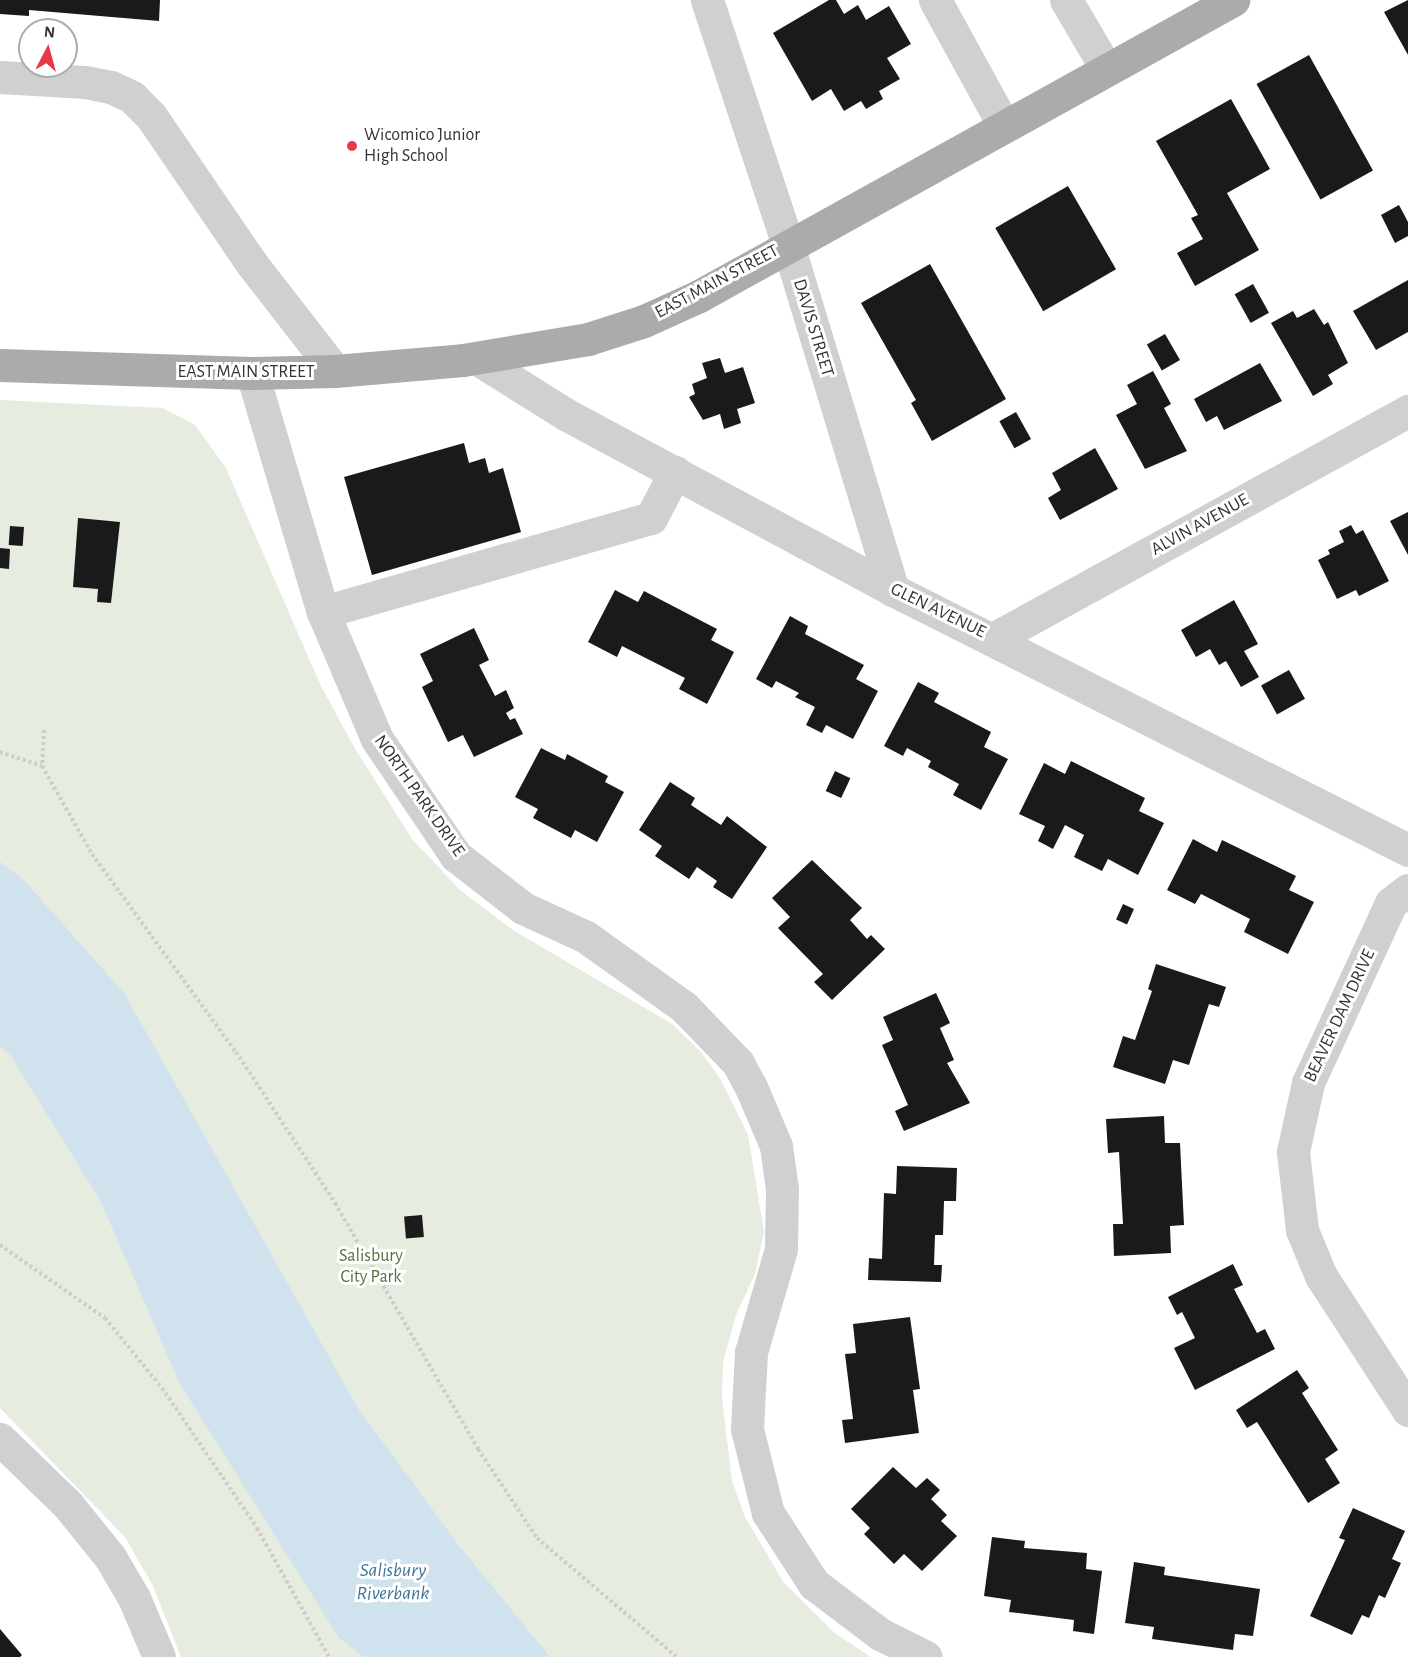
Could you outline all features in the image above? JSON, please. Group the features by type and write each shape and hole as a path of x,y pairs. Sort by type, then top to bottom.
{"main road":[{"name":"EAST MAIN STREET","path":"0,365 252,373 335,371 476,358 588,339 644,321 699,296 1233,0"}],"street":[{"path":"935,0 1004,126"},
{"path":"1066,0 1107,70"},
{"name":"DAVIS STREET","path":"716,3 893,590"},
{"path":"0,77 85,82 111,87 132,98 151,116 252,264 335,371"},
{"name":"GLEN AVENUE","path":"476,358 567,415 893,590 1408,850"},
{"name":"NORTH PARK DRIVE","path":"252,373 323,612 376,739 456,856 523,908 586,938 667,994 738,1063 776,1146 782,1189 781,1249 751,1352 747,1429 768,1513 814,1584 880,1634 926,1657"},
{"name":"ALVIN AVENUE","path":"993,639 1408,411"},
{"path":"323,612 651,518 675,472"},
{"name":"BEAVER DAM DRIVE","path":"1408,890 1391,903 1308,1083 1293,1152 1302,1230 1321,1276 1408,1410"},
{"path":"0,1439 68,1505 110,1557 134,1598 159,1657"}],"path":[{"path":"44,730 42,766 92,854 236,1052 335,1203 478,1449 537,1538 677,1657"},
{"path":"0,752 42,766"},
{"path":"0,1245 105,1318 162,1388 257,1528 329,1657"}],"green space":[{"name":"Salisbury City Park","path":"0,400 163,408 195,425 226,468 320,684 354,747 412,839 460,890 513,930 672,1024 702,1053 721,1080 748,1135 764,1232 755,1274 736,1315 723,1362 722,1399 732,1481 745,1517 784,1583 836,1634 871,1657 181,1657 153,1586 125,1537 0,1408"}],"water":[{"name":"Salisbury Riverbank","path":"0,862 23,879 124,993 359,1410 460,1547 550,1657 364,1657 339,1638 180,1384 100,1200 11,1056 0,1046"}],"building":[{"path":"0,0 160,0 159,21 29,10 29,16 0,14"},
{"path":"829,0 836,0 844,14 858,5 866,20 889,6 911,44 887,58 900,79 879,91 883,99 866,109 861,101 844,111 831,89 812,101 773,33"},
{"path":"1408,0 1408,55 1384,12"},
{"path":"1309,55 1373,170 1321,200 1257,84"},
{"path":"1231,99 1270,169 1227,193 1259,250 1195,286 1177,253 1203,239 1191,218 1198,215 1156,141"},
{"path":"1068,186 1116,269 1043,311 995,228"},
{"path":"1399,205 1408,222 1408,236 1395,243 1381,215"},
{"path":"930,264 1006,399 932,441 911,403 916,400 861,303"},
{"path":"1408,280 1408,332 1376,350 1353,311"},
{"path":"1253,284 1269,313 1251,323 1235,294"},
{"path":"1314,309 1324,325 1328,322 1348,363 1328,375 1333,384 1313,396 1271,323 1293,311 1297,318"},
{"path":"1165,334 1180,360 1162,370 1147,344"},
{"path":"720,358 725,373 743,367 755,403 737,409 741,423 724,429 720,414 703,420 689,397 695,394 692,384 707,378 702,363"},
{"path":"1260,363 1282,401 1224,430 1217,416 1206,422 1194,399"},
{"path":"1153,371 1171,404 1164,408 1187,451 1145,469 1116,415 1137,404 1127,385"},
{"path":"1016,412 1031,439 1014,448 999,421"},
{"path":"464,443 469,463 485,458 489,473 503,468 521,532 372,575 344,477"},
{"path":"1095,448 1118,489 1060,520 1048,498 1061,490 1052,473"},
{"path":"1408,512 1408,555 1390,521"},
{"path":"78,518 120,522 111,603 97,602 98,589 73,587"},
{"path":"1351,525 1356,534 1363,530 1389,581 1359,596 1356,590 1337,599 1318,560 1330,554 1328,550 1344,542 1339,531"},
{"path":"10,526 24,527 23,546 9,545"},
{"path":"0,548 10,549 9,569 0,568"},
{"path":"615,590 638,602 644,591 717,629 711,640 734,652 707,704 679,689 685,678 622,646 617,657 588,642"},
{"path":"1234,600 1258,644 1244,651 1259,677 1241,687 1226,661 1219,665 1210,649 1196,657 1181,630"},
{"path":"790,616 808,626 805,634 864,665 856,679 878,691 853,739 826,725 822,733 806,725 815,707 795,697 799,693 776,681 772,688 756,679"},
{"path":"474,628 489,660 479,665 495,696 506,690 514,708 506,713 510,720 515,718 523,734 474,757 463,735 448,742 422,687 433,681 420,654"},
{"path":"1289,670 1305,699 1277,714 1261,686"},
{"path":"918,682 939,693 934,702 991,732 984,747 1008,759 981,810 953,795 959,784 928,767 931,761 907,748 903,756 884,746"},
{"path":"541,748 565,760 567,754 608,776 605,782 624,792 597,842 575,830 571,838 533,818 538,809 515,797"},
{"path":"1071,761 1145,798 1139,811 1164,823 1138,875 1108,859 1102,871 1074,857 1084,835 1065,825 1053,849 1038,841 1045,826 1019,814 1044,763 1065,774"},
{"path":"835,771 850,778 841,798 826,791"},
{"path":"670,782 695,798 691,805 721,825 727,816 767,847 732,899 713,887 717,881 697,867 689,879 655,856 662,846 639,830"},
{"path":"1193,839 1217,852 1222,840 1296,876 1289,890 1314,902 1288,954 1244,932 1250,919 1201,894 1195,904 1167,890"},
{"path":"812,860 862,908 850,920 867,939 871,935 885,949 832,1000 814,982 823,974 778,928 790,917 772,898"},
{"path":"1123,904 1134,909 1127,924 1116,920"},
{"path":"1156,964 1226,987 1219,1007 1209,1004 1189,1065 1173,1060 1165,1084 1113,1067 1123,1036 1135,1040 1152,991 1148,989"},
{"path":"936,993 950,1023 940,1028 954,1060 947,1063 970,1103 904,1131 895,1111 908,1105 882,1045 893,1040 883,1017"},
{"path":"1164,1116 1165,1143 1180,1143 1184,1225 1170,1226 1171,1253 1114,1256 1113,1224 1123,1224 1119,1152 1108,1153 1106,1119"},
{"path":"897,1166 957,1168 956,1201 944,1201 943,1235 935,1235 934,1265 942,1265 941,1282 868,1280 869,1258 882,1259 884,1193 896,1194"},
{"path":"422,1215 424,1237 406,1238 404,1217"},
{"path":"1233,1264 1243,1285 1234,1289 1257,1333 1265,1329 1275,1349 1195,1390 1174,1348 1195,1338 1182,1312 1177,1315 1168,1297"},
{"path":"910,1317 920,1389 913,1390 919,1433 845,1443 842,1420 853,1419 845,1354 856,1353 853,1324"},
{"path":"1297,1370 1309,1388 1302,1393 1338,1450 1325,1459 1340,1483 1308,1503 1257,1422 1247,1428 1236,1410"},
{"path":"893,1467 916,1488 927,1478 940,1490 931,1499 947,1515 941,1521 957,1536 922,1571 904,1554 894,1564 864,1534 870,1528 851,1509"},
{"path":"1353,1508 1405,1531 1392,1559 1401,1563 1385,1598 1379,1595 1369,1618 1362,1615 1352,1635 1310,1616 1345,1540 1339,1538"},
{"path":"992,1537 1025,1541 1024,1548 1087,1553 1086,1569 1102,1571 1094,1634 1073,1631 1074,1620 1009,1612 1011,1600 984,1596"},
{"path":"1134,1562 1165,1567 1164,1575 1260,1589 1253,1636 1235,1634 1233,1650 1152,1639 1154,1627 1125,1623"},
{"path":"0,1629 22,1655 20,1657 0,1657"}],"place":[{"name":"Wicomico Junior High School","path":"352,146"}]}
